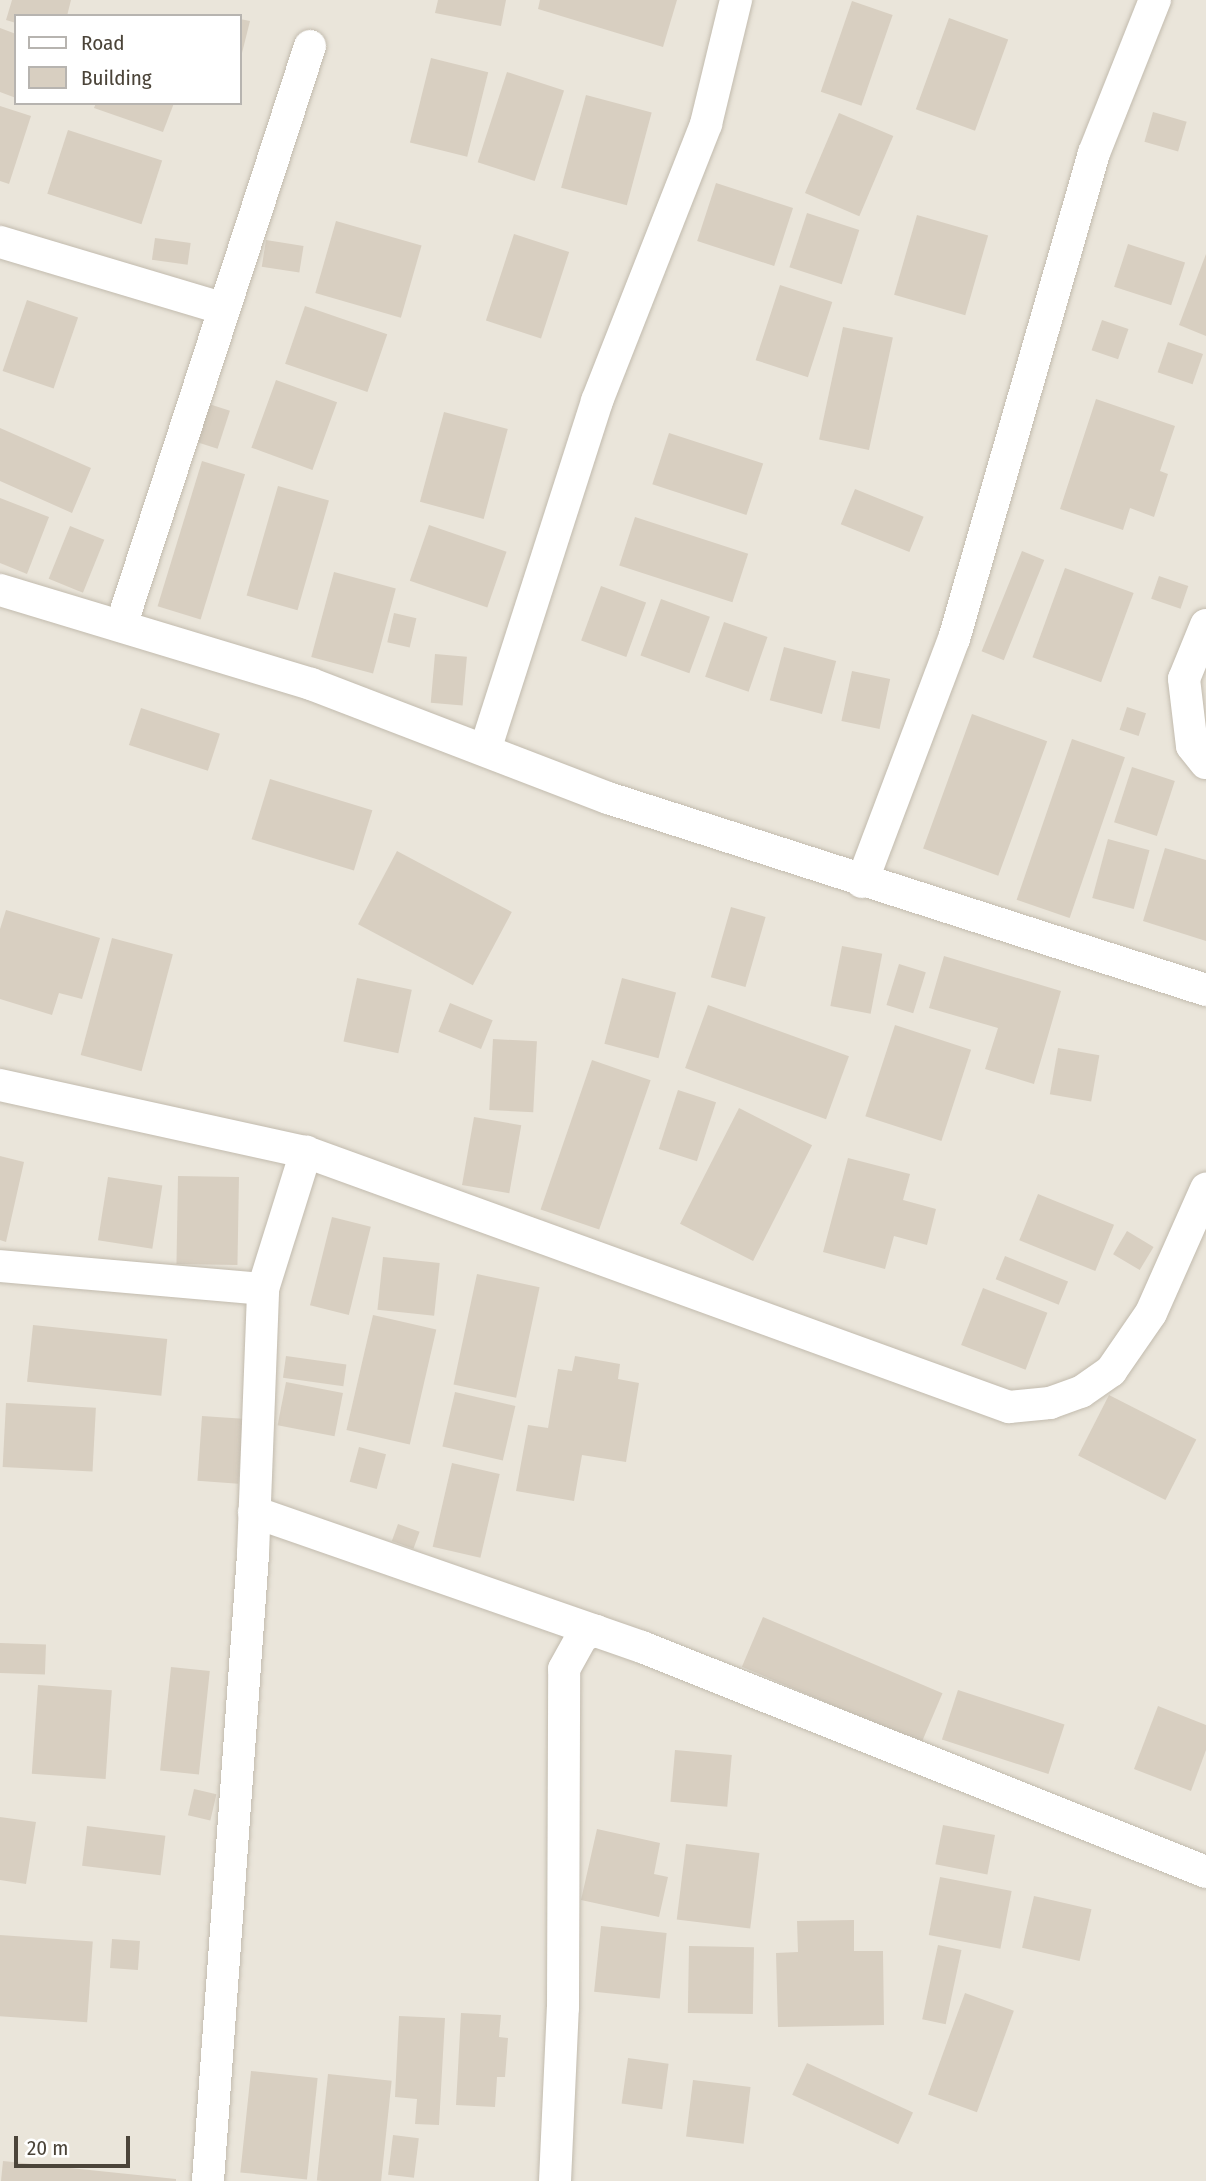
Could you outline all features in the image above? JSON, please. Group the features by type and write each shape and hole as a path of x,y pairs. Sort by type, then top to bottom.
{"street":[{"path":"485,750 597,401 706,124 736,0"},
{"path":"862,882 954,639 1094,153 1155,0"},
{"path":"121,626 221,309 310,46"},
{"path":"0,242 221,309"},
{"path":"0,590 369,704 608,798 862,882 1206,990"},
{"path":"1206,625 1184,679 1192,746 1206,763"},
{"path":"0,1084 306,1152 1009,1407 1050,1404 1081,1392 1111,1371 1151,1313 1206,1189"},
{"path":"208,2181 254,1512 263,1289 306,1152"},
{"path":"0,1266 263,1289"},
{"path":"254,1512 596,1631 1206,1872"},
{"path":"555,2181 563,2008 564,1670 583,1635 596,1631"}],"shaded area":[{"path":"0,0 1206,0 1206,2181 0,2181"}],"building":[{"path":"12,0 71,0 68,14 14,14 14,22 6,20"},
{"path":"438,0 506,0 501,26 435,13"},
{"path":"540,0 677,0 663,47 538,9"},
{"path":"852,1 893,15 861,106 821,92"},
{"path":"949,18 1008,40 975,131 916,109"},
{"path":"242,19 250,21 242,53"},
{"path":"0,28 14,33 14,97 0,92"},
{"path":"431,58 488,72 467,157 410,142"},
{"path":"507,72 564,91 535,181 478,162"},
{"path":"586,95 652,113 627,205 561,188"},
{"path":"95,105 173,105 163,132 94,108"},
{"path":"0,106 31,116 9,184 0,181"},
{"path":"1153,112 1187,122 1178,151 1144,142"},
{"path":"839,113 893,136 859,216 805,193"},
{"path":"68,130 162,161 141,224 47,194"},
{"path":"716,183 793,208 774,266 697,241"},
{"path":"807,213 859,230 842,284 789,267"},
{"path":"917,215 988,235 965,315 894,295"},
{"path":"336,221 422,246 401,318 315,293"},
{"path":"514,234 569,252 541,338 486,321"},
{"path":"155,238 191,243 188,265 152,260"},
{"path":"266,240 304,246 299,273 262,267"},
{"path":"1128,244 1185,263 1171,305 1114,287"},
{"path":"1206,254 1206,336 1179,325"},
{"path":"780,285 832,302 808,377 756,360"},
{"path":"27,300 78,318 54,388 3,371"},
{"path":"305,306 387,334 367,392 285,364"},
{"path":"1102,320 1128,329 1118,359 1092,350"},
{"path":"843,327 893,338 869,450 819,439"},
{"path":"1168,342 1203,354 1193,384 1158,372"},
{"path":"276,380 337,402 312,470 251,448"},
{"path":"1096,399 1175,426 1160,471 1168,474 1154,517 1130,508 1123,530 1060,509"},
{"path":"209,404 230,411 218,449 197,442"},
{"path":"444,412 508,429 484,519 420,502"},
{"path":"0,428 91,468 72,513 0,481"},
{"path":"669,433 763,464 746,515 652,484"},
{"path":"202,461 245,474 201,620 158,606"},
{"path":"278,486 329,501 298,610 247,596"},
{"path":"855,489 924,517 909,552 841,524"},
{"path":"0,498 49,517 27,574 0,563"},
{"path":"635,517 748,554 732,602 619,566"},
{"path":"429,525 507,552 487,607 410,581"},
{"path":"70,526 104,540 83,593 49,579"},
{"path":"1022,551 1044,560 1004,660 982,651"},
{"path":"1065,568 1134,593 1101,682 1033,657"},
{"path":"334,572 396,589 373,674 311,657"},
{"path":"1159,576 1188,586 1180,609 1151,599"},
{"path":"601,586 646,602 626,657 581,641"},
{"path":"661,599 710,617 689,673 640,655"},
{"path":"394,613 416,618 410,647 387,642"},
{"path":"724,622 767,637 749,692 705,677"},
{"path":"784,647 836,661 822,714 770,700"},
{"path":"435,654 467,657 463,706 431,703"},
{"path":"852,671 890,679 880,729 841,721"},
{"path":"1127,707 1146,713 1139,736 1120,730"},
{"path":"141,708 220,734 208,771 129,745"},
{"path":"972,714 1047,741 998,876 923,848"},
{"path":"1072,739 1125,757 1070,918 1017,900"},
{"path":"1132,767 1175,781 1157,836 1114,822"},
{"path":"270,779 372,810 354,871 252,839"},
{"path":"1108,839 1150,850 1134,909 1092,898"},
{"path":"1165,848 1206,860 1206,941 1143,921"},
{"path":"397,851 512,912 473,985 358,924"},
{"path":"731,907 766,917 745,987 711,977"},
{"path":"6,910 100,938 82,999 59,993 52,1015 0,999 0,929"},
{"path":"112,938 173,954 142,1071 81,1055"},
{"path":"842,946 882,954 871,1014 830,1006"},
{"path":"944,956 1061,991 1034,1084 985,1069 998,1028 929,1008"},
{"path":"899,964 926,972 913,1013 886,1005"},
{"path":"357,978 412,990 398,1053 343,1042"},
{"path":"622,978 676,992 658,1058 604,1044"},
{"path":"450,1003 493,1020 481,1049 438,1032"},
{"path":"708,1005 849,1056 826,1119 685,1068"},
{"path":"895,1025 971,1050 941,1141 865,1116"},
{"path":"493,1039 537,1041 533,1112 489,1110"},
{"path":"1058,1048 1099,1055 1091,1102 1050,1094"},
{"path":"592,1060 651,1080 599,1230 541,1209"},
{"path":"678,1090 716,1102 697,1161 659,1149"},
{"path":"739,1108 812,1145 753,1261 680,1224"},
{"path":"474,1117 521,1125 509,1193 462,1185"},
{"path":"0,1156 24,1162 6,1242 0,1240"},
{"path":"848,1158 910,1174 903,1200 936,1209 927,1245 894,1236 885,1269 823,1252"},
{"path":"178,1176 239,1177 237,1265 176,1264"},
{"path":"108,1177 162,1186 152,1249 98,1240"},
{"path":"1038,1194 1114,1225 1095,1271 1019,1240"},
{"path":"332,1217 371,1227 349,1315 310,1305"},
{"path":"1127,1231 1154,1247 1140,1270 1113,1254"},
{"path":"1005,1256 1068,1281 1059,1305 996,1279"},
{"path":"383,1257 440,1263 434,1316 377,1310"},
{"path":"477,1274 540,1287 516,1398 454,1385"},
{"path":"983,1288 1047,1313 1026,1370 961,1345"},
{"path":"373,1315 436,1330 410,1445 346,1430"},
{"path":"33,1325 167,1339 161,1396 27,1382"},
{"path":"286,1356 346,1364 343,1386 283,1378"},
{"path":"575,1356 620,1364 618,1379 639,1383 626,1462 582,1455 574,1501 516,1491 528,1425 548,1428 558,1369 572,1371"},
{"path":"286,1382 343,1393 335,1436 278,1425"},
{"path":"455,1392 515,1406 503,1461 442,1447"},
{"path":"1109,1395 1196,1439 1165,1500 1078,1456"},
{"path":"6,1403 96,1408 93,1472 3,1467"},
{"path":"202,1416 243,1419 238,1484 197,1481"},
{"path":"359,1447 386,1454 377,1489 350,1482"},
{"path":"452,1463 500,1474 480,1558 433,1547"},
{"path":"398,1524 420,1532 413,1549 392,1541"},
{"path":"763,1617 942,1693 921,1743 742,1667"},
{"path":"0,1643 46,1645 45,1675 0,1673"},
{"path":"171,1667 210,1671 199,1775 160,1770"},
{"path":"38,1685 112,1690 106,1779 32,1774"},
{"path":"958,1690 1065,1725 1048,1774 942,1739"},
{"path":"1158,1706 1206,1725 1206,1750 1191,1791 1134,1769"},
{"path":"675,1750 732,1755 727,1807 670,1802"},
{"path":"194,1789 216,1794 210,1820 188,1815"},
{"path":"0,1817 36,1822 26,1884 0,1880"},
{"path":"943,1825 995,1835 987,1874 935,1864"},
{"path":"87,1826 165,1836 161,1875 82,1866"},
{"path":"597,1829 660,1843 654,1874 668,1877 659,1917 581,1900"},
{"path":"686,1844 759,1853 750,1928 677,1919"},
{"path":"940,1877 1012,1891 1000,1949 929,1935"},
{"path":"1034,1896 1091,1909 1080,1961 1022,1948"},
{"path":"854,1920 854,1951 883,1951 884,2025 778,2027 776,1953 798,1952 797,1921"},
{"path":"601,1926 667,1933 660,1999 594,1992"},
{"path":"0,1935 93,1941 87,2022 0,2016"},
{"path":"112,1939 140,1941 138,1970 110,1968"},
{"path":"938,1945 961,1950 946,2024 922,2019"},
{"path":"689,1946 754,1947 753,2014 688,2013"},
{"path":"965,1993 1014,2011 977,2112 928,2094"},
{"path":"461,2013 501,2015 499,2037 508,2038 505,2077 497,2077 495,2107 456,2105"},
{"path":"399,2016 445,2018 439,2125 415,2124 417,2099 395,2097"},
{"path":"628,2058 669,2064 662,2109 622,2104"},
{"path":"807,2063 913,2112 898,2144 792,2095"},
{"path":"251,2071 318,2078 307,2179 240,2172"},
{"path":"328,2074 392,2081 381,2181 317,2180"},
{"path":"693,2080 751,2087 744,2144 686,2137"},
{"path":"393,2135 419,2138 414,2178 388,2175"},
{"path":"3,2161 176,2179 176,2181 1,2181"}]}
